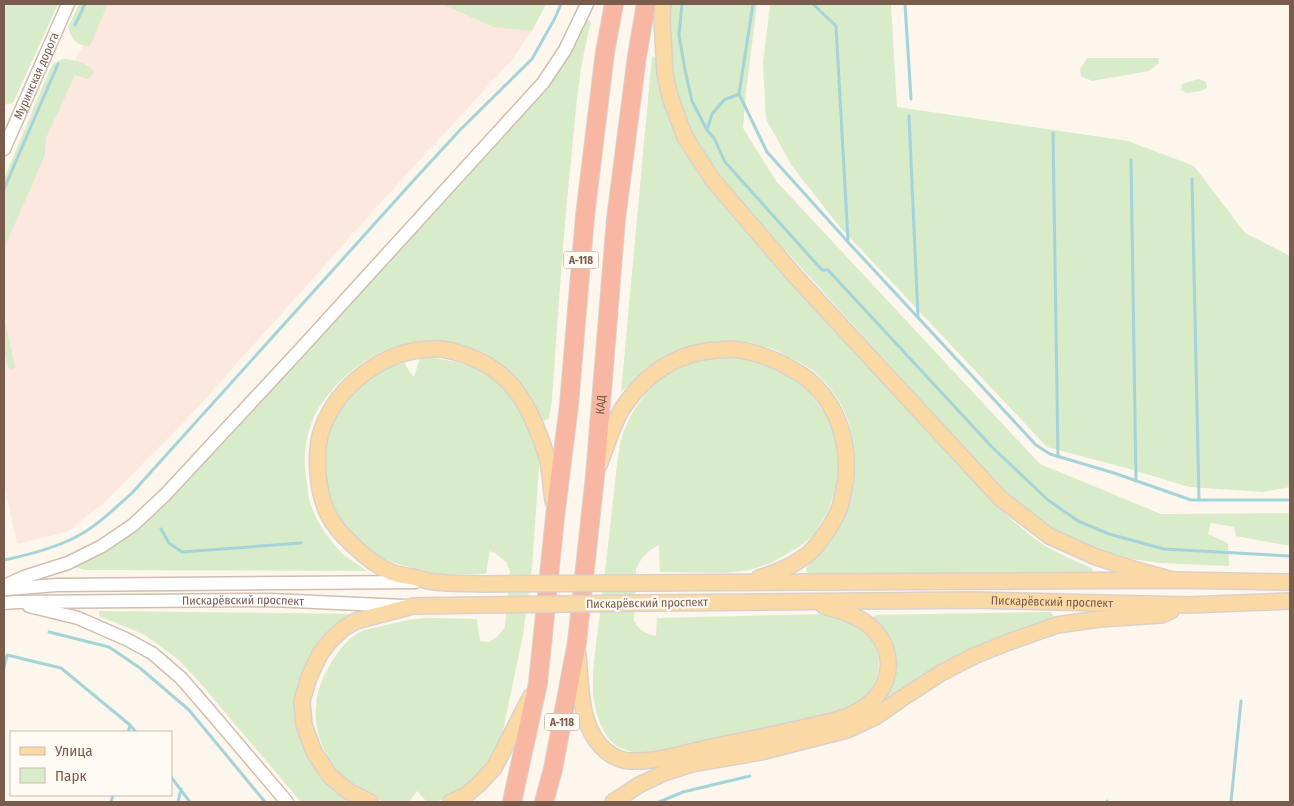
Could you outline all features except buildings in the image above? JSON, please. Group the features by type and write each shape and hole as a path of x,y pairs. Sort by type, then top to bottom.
{"highway":[{"name":"А-118","path":"512,802 538,683 555,517 569,405 585,216 605,52 614,4"},
{"name":"КАД","path":"544,802 553,769 577,642 595,476 616,219 637,56 646,4"}],"main road":[{"path":"663,4 665,74 670,97 685,137 712,179 796,277 1000,498 1049,536 1096,557 1173,580"},
{"path":"436,582 392,573 364,556 343,536 328,514 322,499 317,462 321,432 326,418 349,386 384,360 409,351 431,349 453,351 477,360 497,372 512,385 529,409 542,440 548,462 555,517"},
{"path":"595,476 622,408 638,387 662,367 679,358 695,353 731,349 756,353 797,371 812,383 829,403 837,418 844,440 846,481 838,512 821,540 808,555 783,570 758,578 722,583"},
{"name":"Пискарёвский проспект","path":"436,582 484,584 1173,580 1290,582"},
{"name":"Пискарёвский проспект","path":"413,606 972,600 1188,606 1290,602"},
{"path":"577,642 584,708 587,721 597,743 614,756 628,761 664,757 840,719 864,707 873,700 885,682 890,666 886,649 878,634 864,621 848,612 803,601"},
{"path":"370,802 348,791 330,776 314,752 304,725 302,701 309,677 320,654 330,640 344,628 356,620 413,606"},
{"path":"613,802 639,785 664,773 692,764 761,752 847,730 875,717 941,673 974,656 1058,625 1099,619 1162,615 1188,606"},
{"path":"451,802 465,796 494,768 538,683"}],"street":[{"name":"Муринская дорога","path":"4,149 68,4"},
{"path":"4,588 24,577 68,563 102,546 133,525 165,495 543,83 565,50 587,4"},
{"name":"Пискарёвский проспект","path":"4,588 57,585 436,582"},
{"name":"Пискарёвский проспект","path":"4,603 271,600 413,606"},
{"path":"17,602 78,618 126,639 152,654 180,678 203,702 287,802"}],"shaded area":[{"path":"108,4 546,4 532,31 510,62 188,418 105,502 67,532 17,544 4,483 4,225 72,64 97,26"}],"green space":[{"path":"4,4 58,4 13,103 4,105"},
{"path":"79,4 108,4 90,46 81,45 75,41 68,27"},
{"path":"442,4 546,4 532,31 493,27"},
{"path":"671,4 757,4 743,128 776,181 1040,464 1161,514 1290,513 1290,546 1236,536 1234,527 1211,523 1208,534 1228,543 1229,566 1160,563 1117,557 1098,552 1059,534 1008,496 719,177 690,136 677,95 669,57"},
{"path":"770,4 891,4 897,107 1128,141 1194,166 1245,233 1290,256 1290,487 1263,492 1189,487 1047,447 839,226 792,166 766,119 763,64"},
{"path":"588,19 591,23 581,71 577,103 563,244 549,419 542,421 523,387 505,369 484,355 461,346 439,341 414,342 388,349 353,370 333,389 314,417 306,442 305,458 309,500 316,517 339,550 367,571 85,570 74,567 130,535 388,261 498,143 552,80 580,35 585,20"},
{"path":"652,56 656,58 664,105 677,140 703,182 739,224 996,505 1020,527 1047,547 1092,568 1093,574 807,574 806,568 829,543 841,524 850,502 854,480 855,457 852,435 845,413 834,394 819,376 804,365 774,349 745,343 724,342 703,344 684,349 655,365 621,392"},
{"path":"1087,58 1159,58 1158,64 1149,71 1092,81 1081,76 1080,69"},
{"path":"63,59 84,64 94,72 88,79 75,75 46,138 45,155 4,249 4,179 50,69 54,63"},
{"path":"1198,79 1206,82 1207,88 1187,93 1181,90 1182,84"},
{"path":"4,317 15,366 11,370 8,368 4,348"},
{"path":"736,355 778,365 797,379 827,416 835,436 838,461 836,486 829,509 814,535 799,547 771,563 750,570 724,573 660,572 659,545 642,558 636,569 634,620 643,631 656,636 657,618 825,614 848,621 867,635 876,649 878,657 879,664 876,679 869,691 858,702 846,709 826,716 749,734 656,752 633,752 619,747 608,738 600,722 593,694 593,671 622,435 639,403 656,383 666,375 677,368 701,359"},
{"path":"420,358 435,358 479,369 496,379 511,393 538,446 539,467 532,568 523,635 502,735 494,755 482,775 451,797 434,802 427,802 417,791 409,802 386,802 371,797 357,789 334,766 325,752 316,721 316,705 319,689 327,670 336,655 353,636 367,629 408,620 430,618 477,619 480,641 489,642 497,637 505,627 510,571 506,562 490,551 486,574 438,574 401,565 379,557 359,544 333,511 324,477 325,449 331,422 351,394 368,378 384,369 404,362 414,377"},
{"path":"99,611 356,614 344,625 298,704 330,785 353,802 301,802 179,660 143,634 99,616"},
{"path":"1050,612 1053,618 886,701 883,700 889,690 873,620 873,617 876,615"}],"waterway":[{"path":"75,25 85,4"},
{"path":"4,560 40,551 82,534 132,493 460,130 532,59 561,4"},
{"path":"682,4 679,35 692,101 707,130 714,138 725,162 822,270 828,270 992,447 1048,500 1078,521 1109,534 1164,549 1290,556"},
{"path":"753,4 739,94 767,152 1036,445 1050,454 1114,473 1191,500 1290,500"},
{"path":"813,4 836,26 848,240"},
{"path":"905,4 911,99"},
{"path":"4,189 58,64"},
{"path":"707,130 712,114 724,100 739,94"},
{"path":"909,116 918,317"},
{"path":"1053,133 1058,457"},
{"path":"1131,160 1136,481"},
{"path":"1192,179 1199,500"},
{"path":"161,529 169,543 182,552 301,543"},
{"path":"49,632 109,647 140,668 189,710 265,802"},
{"path":"4,668 7,655 61,668 135,731"},
{"path":"1231,802 1241,701"},
{"path":"128,731 130,726"},
{"path":"659,802 683,792 750,776"},
{"path":"172,778 190,802"},
{"path":"178,802 181,789"},
{"path":"111,802 113,796"}]}
